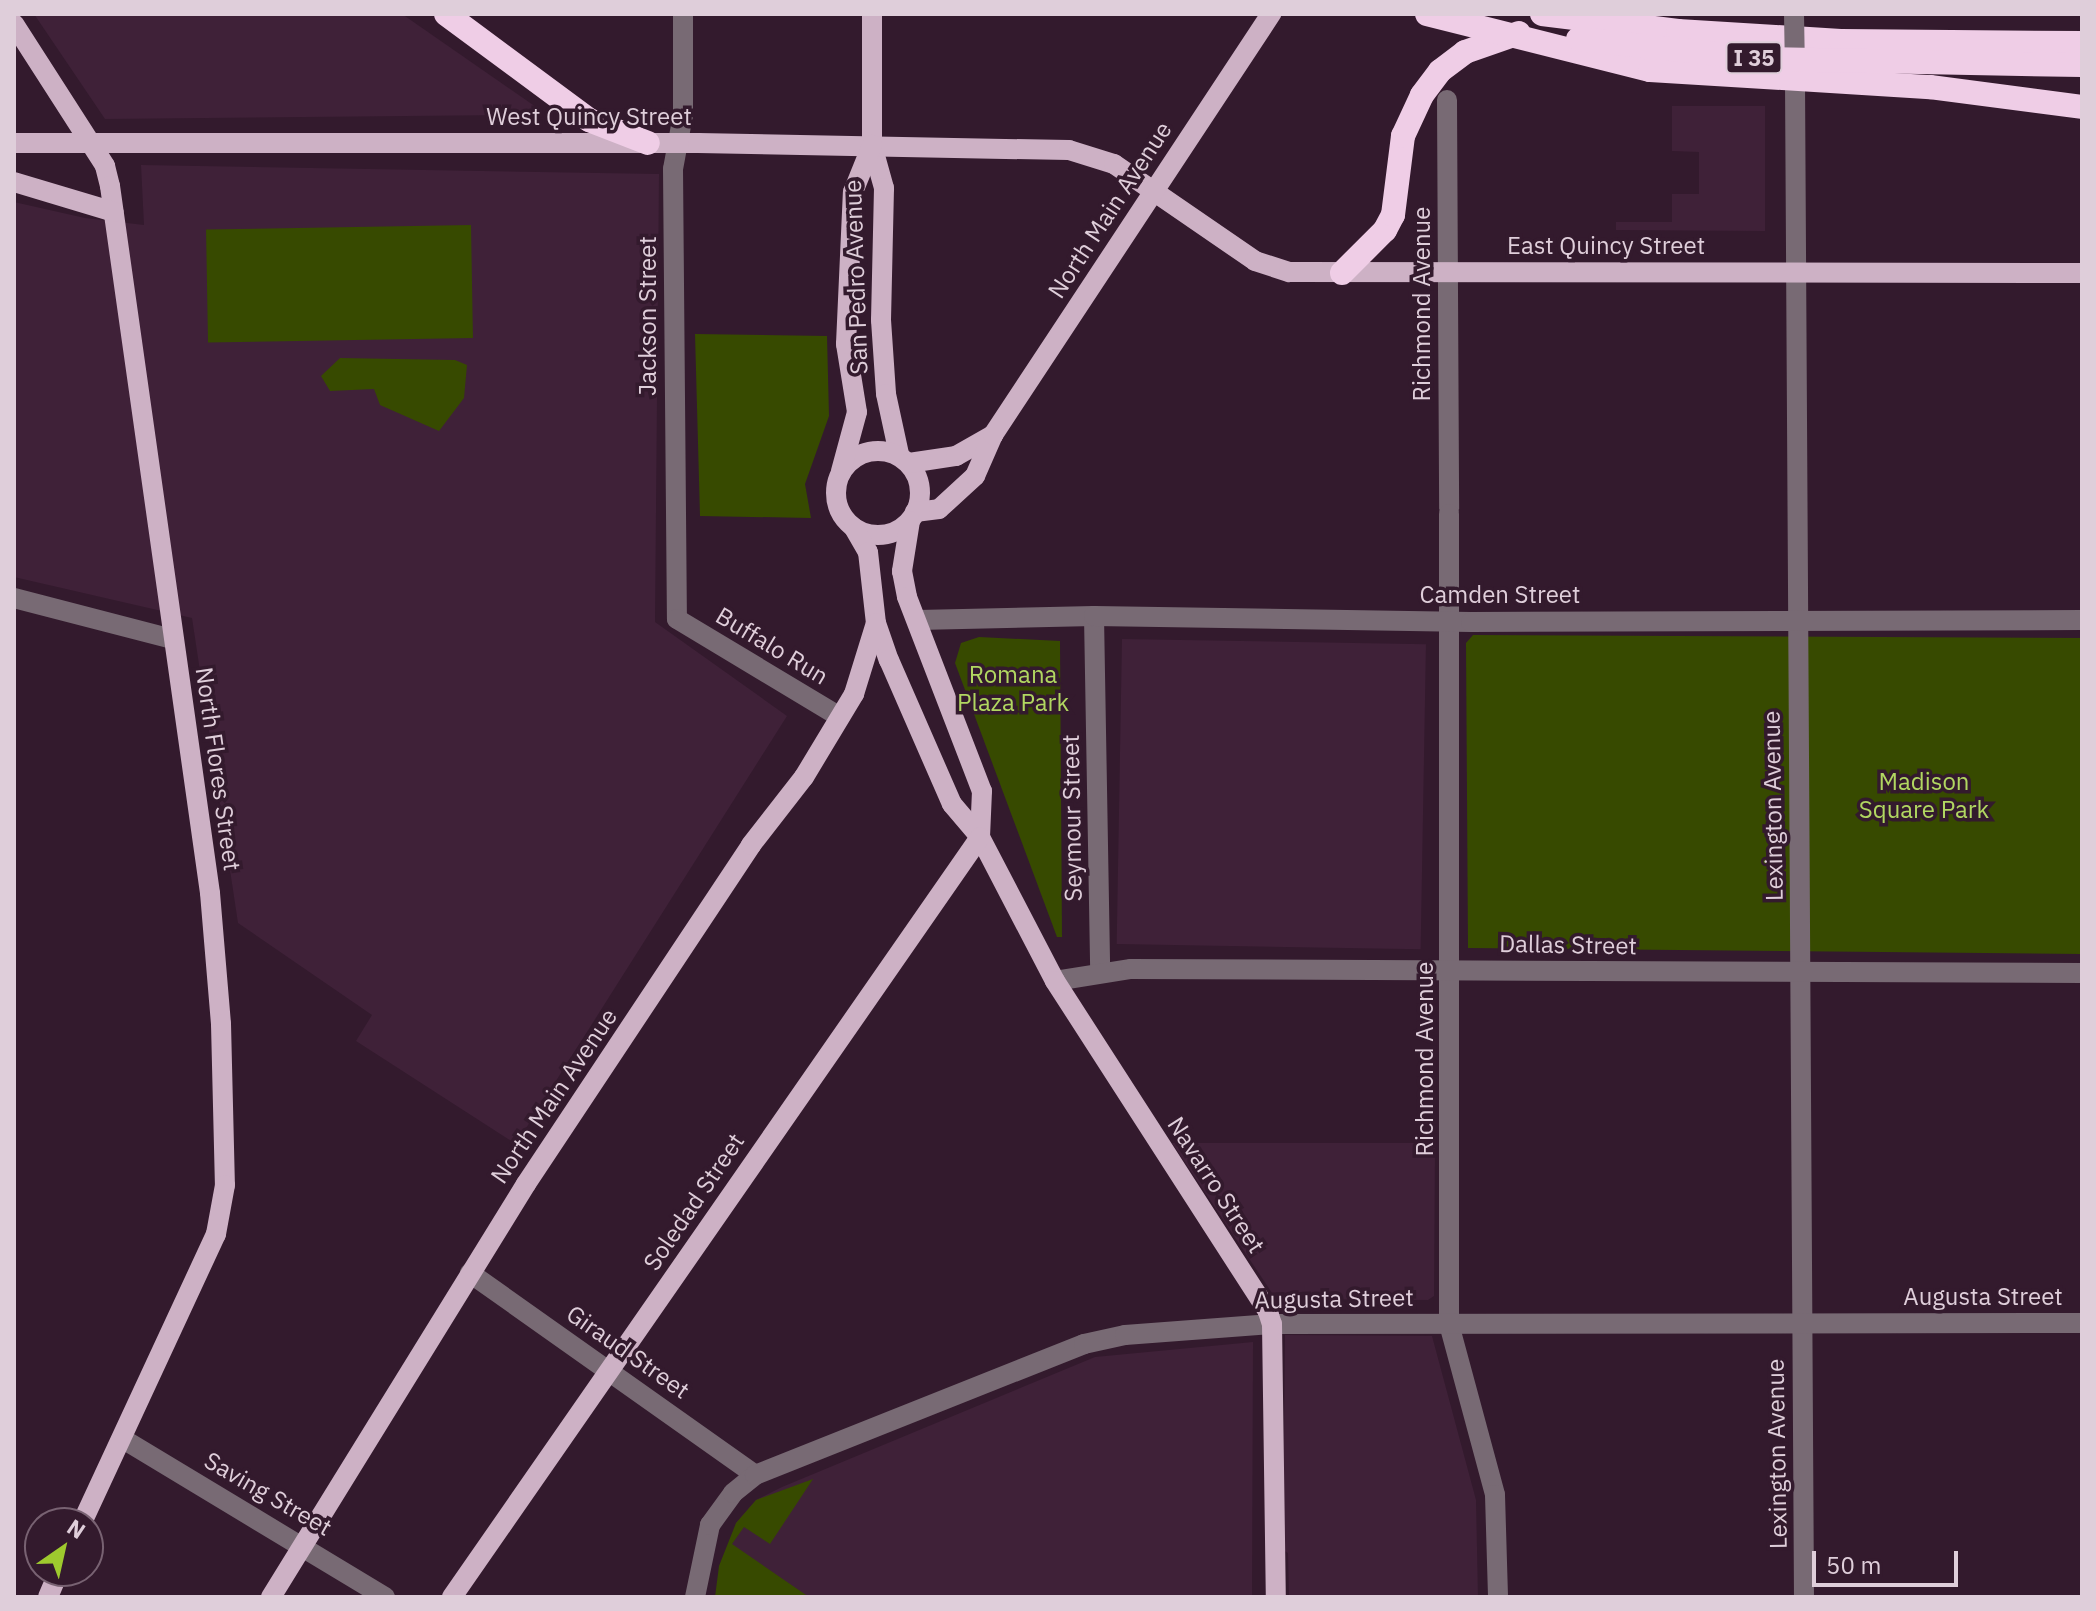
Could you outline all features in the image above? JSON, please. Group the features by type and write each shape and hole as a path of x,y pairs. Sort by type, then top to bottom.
{"highway":[{"path":"446,14 589,120 648,143"},
{"path":"1428,14 1650,70 1930,87 2082,107"},
{"name":"I 35","path":"1428,14 1573,38 1750,58 2082,65"},
{"name":"I 35","path":"1542,14 1643,27 1841,41 2082,43"},
{"path":"1342,273 1385,230 1395,204 1403,136 1440,71 1465,52 1523,32 1643,27"}],"main road":[{"name":"San Pedro Avenue","path":"872,14 872,145 884,188 881,320 886,394 904,458"},
{"name":"North Main Avenue","path":"912,516 939,509 963,489 993,435 1271,14"},
{"name":"North Flores Street","path":"14,24 105,166 114,212 216,952 225,1185 205,1263 90,1507"},
{"name":"West Quincy Street","path":"14,143 678,143 1069,150 1114,164 1153,190"},
{"name":"San Pedro Avenue","path":"841,471 857,412 846,344 853,192 872,145"},
{"path":"14,182 114,212"},
{"name":"East Quincy Street","path":"1153,190 1255,261 1289,272 2082,273"},
{"name":"North Main Avenue","path":"904,458 956,456 993,435"},
{"path":"912,516 900,531 882,535 854,528 836,500 841,471 868,451 904,458 920,492 912,516 902,571 982,791 980,837"},
{"name":"Navarro Street","path":"854,528 868,552 876,623 952,804 980,837 1055,981 1272,1324"},
{"name":"North Main Avenue","path":"271,1597 470,1273 840,717 859,681 876,623"},
{"name":"Soledad Street","path":"452,1597 980,837"},
{"path":"1272,1324 1276,1597"},
{"path":"1264,1597 1275,1567"}],"street":[{"name":"Jackson Street","path":"677,619 673,169 678,143 683,14"},
{"name":"Lexington Avenue","path":"1794,14 1793,272 1804,1597"},
{"name":"Richmond Avenue","path":"1447,100 1452,970 1449,1324 1495,1495 1498,1597"},
{"path":"14,598 173,639"},
{"name":"Camden Street","path":"918,620 1094,616 1450,622 2082,620"},
{"name":"Seymour Street","path":"1094,616 1100,972"},
{"name":"Buffalo Run","path":"677,619 840,717"},
{"name":"Dallas Street","path":"1055,981 1100,972 2082,973"},
{"name":"Giraud Street","path":"470,1273 755,1475"},
{"name":"Augusta Street","path":"695,1597 710,1525 733,1493 755,1475 1084,1344 1125,1335 1272,1324 2082,1323"},
{"name":"Saving Street","path":"123,1439 385,1597"}],"shaded area":[{"path":"34,14 402,14 536,107 521,115 105,119"},
{"path":"1672,106 1765,106 1765,231 1616,230 1616,222 1672,222 1672,194 1699,194 1699,152 1672,151"},
{"path":"141,165 659,174 655,622 787,716 516,1144 356,1041 372,1015 238,923 192,618 14,577 14,202 85,218 144,225"},
{"path":"1122,639 1426,644 1421,949 1117,944"},
{"path":"1172,1143 1435,1143 1434,1296 1428,1300 1276,1299"},
{"path":"1285,1335 1432,1336 1476,1500 1478,1597 1289,1597 1288,1553 1283,1550"},
{"path":"1253,1342 1252,1597 715,1597 736,1523 756,1500 782,1487 1095,1357"}],"green space":[{"path":"471,225 473,338 208,343 206,230"},
{"path":"695,334 827,336 829,416 805,484 811,518 700,516"},
{"path":"340,358 455,360 467,365 464,398 439,431 380,405 374,389 330,391 321,376"},
{"name":"Madison Square Park","path":"1473,635 2082,638 2082,954 1468,948 1466,643"},
{"name":"Romana Plaza Park","path":"979,637 1060,641 1062,937 1057,937 955,663 961,643"},
{"path":"813,1479 770,1544 744,1527 732,1544 809,1597 715,1597 719,1566 736,1523 756,1500"}]}
